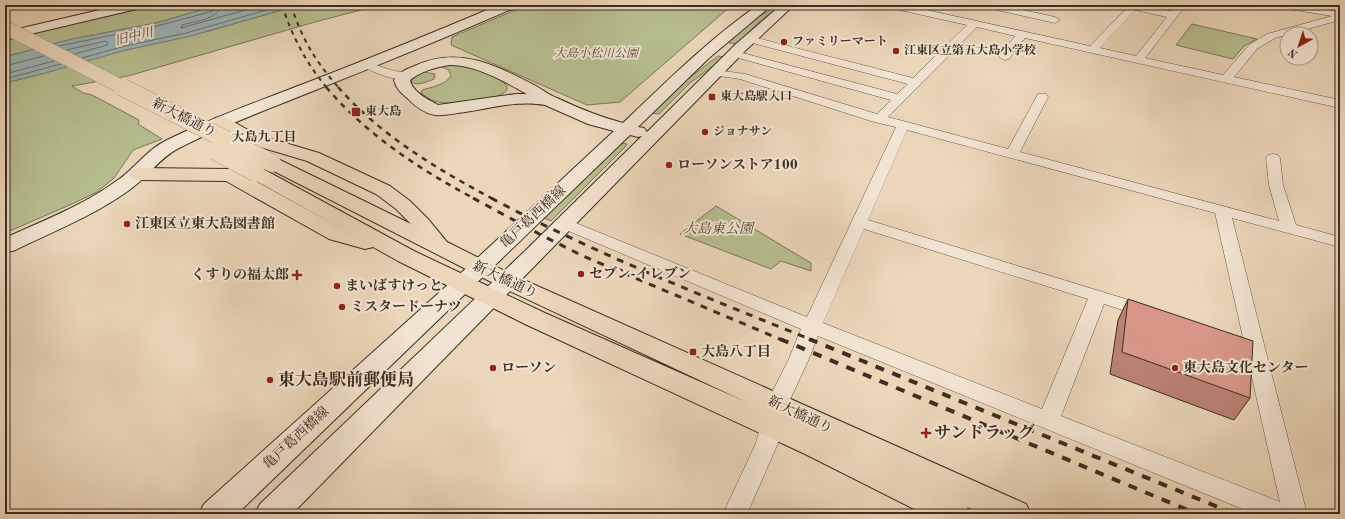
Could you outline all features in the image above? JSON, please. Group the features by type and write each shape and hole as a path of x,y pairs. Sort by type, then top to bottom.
{"main road":[{"path":"6,31 126,5"},
{"path":"6,31 137,5"},
{"path":"5,246 96,204 123,186 138,174 156,156 171,145 221,122 367,65 510,5"},
{"name":"亀戸葛西橋線","path":"215,514 627,130 721,40 746,19 766,5"},
{"name":"亀戸葛西橋線","path":"271,514 565,224 739,49 788,5"},
{"name":"新大橋通り","path":"6,31 264,168 442,248 471,276"},
{"path":"721,40 722,46 739,49"},
{"path":"704,56 712,53 739,49"},
{"path":"549,101 522,99 442,110 430,108 421,103 403,86 402,80 404,76 430,64 452,61 472,64 535,91 549,101 594,120 627,130 653,135"},
{"path":"485,104 500,101 515,92 516,88 507,79"},
{"path":"221,122 249,138 313,157 383,190 403,205 421,223 442,248"},
{"name":"新大橋通り","path":"264,168 406,256 471,276 774,416 1015,514"},
{"path":"138,174 230,175 336,235 406,256"},
{"name":"新大橋通り","path":"774,416 955,514"}],"street":[{"path":"891,5 1340,104"},
{"path":"1138,60 1181,5"},
{"path":"1283,5 1340,16"},
{"path":"1092,50 1133,7 1174,15"},
{"path":"879,119 915,82 977,24 997,11 1055,20"},
{"path":"1226,79 1253,47 1271,36 1340,16"},
{"path":"1005,57 1022,34"},
{"path":"739,49 915,82"},
{"path":"739,49 900,99"},
{"path":"367,65 388,73 404,76"},
{"path":"716,73 742,76 879,119 1340,242"},
{"path":"1012,154 1042,97"},
{"path":"735,514 767,443 774,416 812,326 903,125"},
{"path":"1274,158 1276,185 1289,228"},
{"path":"1222,210 1247,343 1296,514"},
{"path":"859,222 1165,317"},
{"path":"565,224 812,326 1282,514"},
{"path":"1048,421 1098,296"}],"green space":[{"path":"152,5 218,5 156,23 72,39 5,57 5,40"},
{"path":"299,5 380,5 315,22 128,76 72,86 83,93 92,95 139,120 138,124 162,139 133,150 114,178 97,192 5,233 5,83 45,73 96,57 209,31"},
{"name":"大島小松川公園","path":"527,5 732,5 620,102 587,105 451,45 452,37"},
{"path":"774,8 777,8 759,22 737,44 725,42 746,24"},
{"path":"1192,24 1257,39 1244,46 1233,59 1176,45"},
{"path":"718,56 725,57 690,83 659,114 652,113 689,78"},
{"path":"443,63 469,66 501,80 507,86 507,90 502,94 472,102 450,103 434,101 421,93 422,90 442,84 451,76 449,70 437,65"},
{"path":"423,72 435,74 434,79 420,84 411,82 414,76"},
{"path":"622,143 627,144 551,221 544,218"},
{"name":"大島東公園","path":"716,206 811,263 811,271 781,261 771,269 680,234"}],"water":[{"name":"旧中川","path":"218,5 299,5 187,37 126,50 5,83 5,57 72,39 156,23"}],"building":[{"path":"1128,299 1253,341 1250,398 1122,352"}],"railway":[{"path":"282,5 290,28 300,49 319,79 327,88"},
{"path":"291,5 300,29 310,49 339,88"},
{"path":"326,87 376,136 434,176 475,199"},
{"path":"338,87 372,121 410,150 451,176 493,199"},
{"path":"473,198 583,256 782,340"},
{"path":"491,198 609,255 812,340"},
{"path":"780,339 1197,514"},
{"path":"809,339 1235,514"}],"place":[{"name":"ファミリーマート","path":"784,42"},
{"name":"江東区立第五大島小学校","path":"896,51"},
{"name":"東大島駅入口","path":"712,97"},
{"name":"東大島","path":"356,112"},
{"name":"ジョナサン","path":"705,132"},
{"name":"ローソンストア100","path":"669,165"},
{"name":"江東区立東大島図書館","path":"127,224"},
{"name":"セブン-イレブン","path":"581,274"},
{"name":"くすりの福太郎","path":"297,275"},
{"name":"まいばすけっと","path":"337,286"},
{"name":"ミスタードーナツ","path":"342,307"},
{"name":"大島八丁目","path":"693,352"},
{"name":"ローソン","path":"493,368"},
{"name":"東大島文化センター","path":"1175,368"},
{"name":"東大島駅前郵便局","path":"270,380"},
{"name":"サンドラッグ","path":"926,433"}],"district":[{"name":"大島九丁目","path":"264,137"}]}
